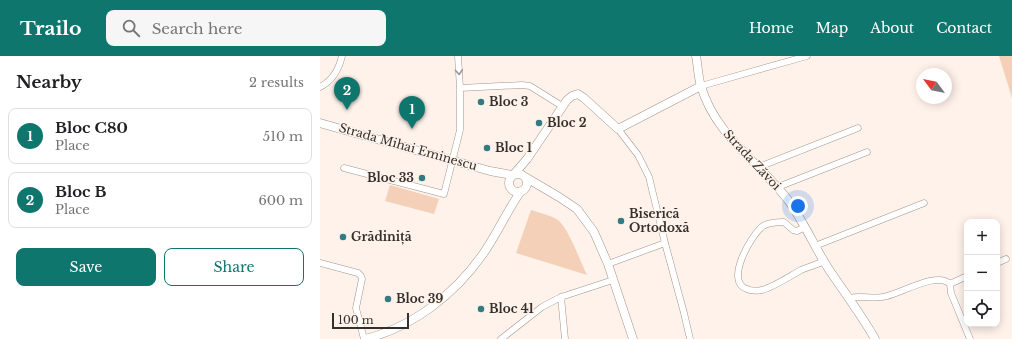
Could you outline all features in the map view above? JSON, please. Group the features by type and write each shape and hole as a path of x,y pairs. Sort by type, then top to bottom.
{"street":[{"path":"320,87 330,80 336,71 342,56"},
{"path":"344,168 444,194 461,126 458,56"},
{"name":"Strada Zăvoi","path":"696,56 701,86 718,123 727,136 759,167 790,202 824,261 866,322 875,339"},
{"path":"618,129 701,86 807,56"},
{"path":"460,88 522,85 530,86 562,106"},
{"path":"510,207 509,179 527,159 562,106 572,96 578,94 618,129 638,155 649,177 690,339"},
{"name":"Strada Mihai Eminescu","path":"320,124 453,161 496,172 513,174"},
{"path":"759,167 858,128"},
{"path":"778,187 867,152"},
{"path":"320,263 358,273 361,276 362,279 356,308 364,339 382,334 407,323 443,298 470,271 483,254 510,207 527,182 525,176 527,159"},
{"path":"496,172 516,192 542,188"},
{"path":"513,174 519,173 525,176 577,209 584,218 598,240 608,264 633,339"},
{"path":"815,246 924,202"},
{"path":"805,227 796,231 784,222 763,226 752,240 742,259 737,275 740,284 747,289 763,290 806,268 824,261"},
{"path":"608,264 665,243"},
{"path":"1000,262 1006,259"},
{"path":"950,284 964,277"},
{"path":"501,339 542,307 560,297 613,280"},
{"path":"850,298 877,298 888,296 928,281 945,280 950,284 951,293 970,339"},
{"path":"560,297 565,339"}],"shaded area":[{"path":"999,56 1012,56 1012,98"},
{"path":"390,185 439,199 434,214 385,201"},
{"path":"531,210 552,217 562,224 587,275 516,253"}],"place":[{"name":"Bloc 3","path":"481,102"},
{"name":"Bloc B","path":"347,110"},
{"name":"Bloc 2","path":"539,123"},
{"name":"Bloc C80","path":"412,129"},
{"name":"Bloc 1","path":"487,148"},
{"name":"Bloc 33","path":"422,178"},
{"name":"Biserică Ortodoxă","path":"621,221"},
{"name":"Grădiniță","path":"343,237"},
{"name":"Bloc 39","path":"388,299"},
{"name":"Bloc 41","path":"481,309"}]}
